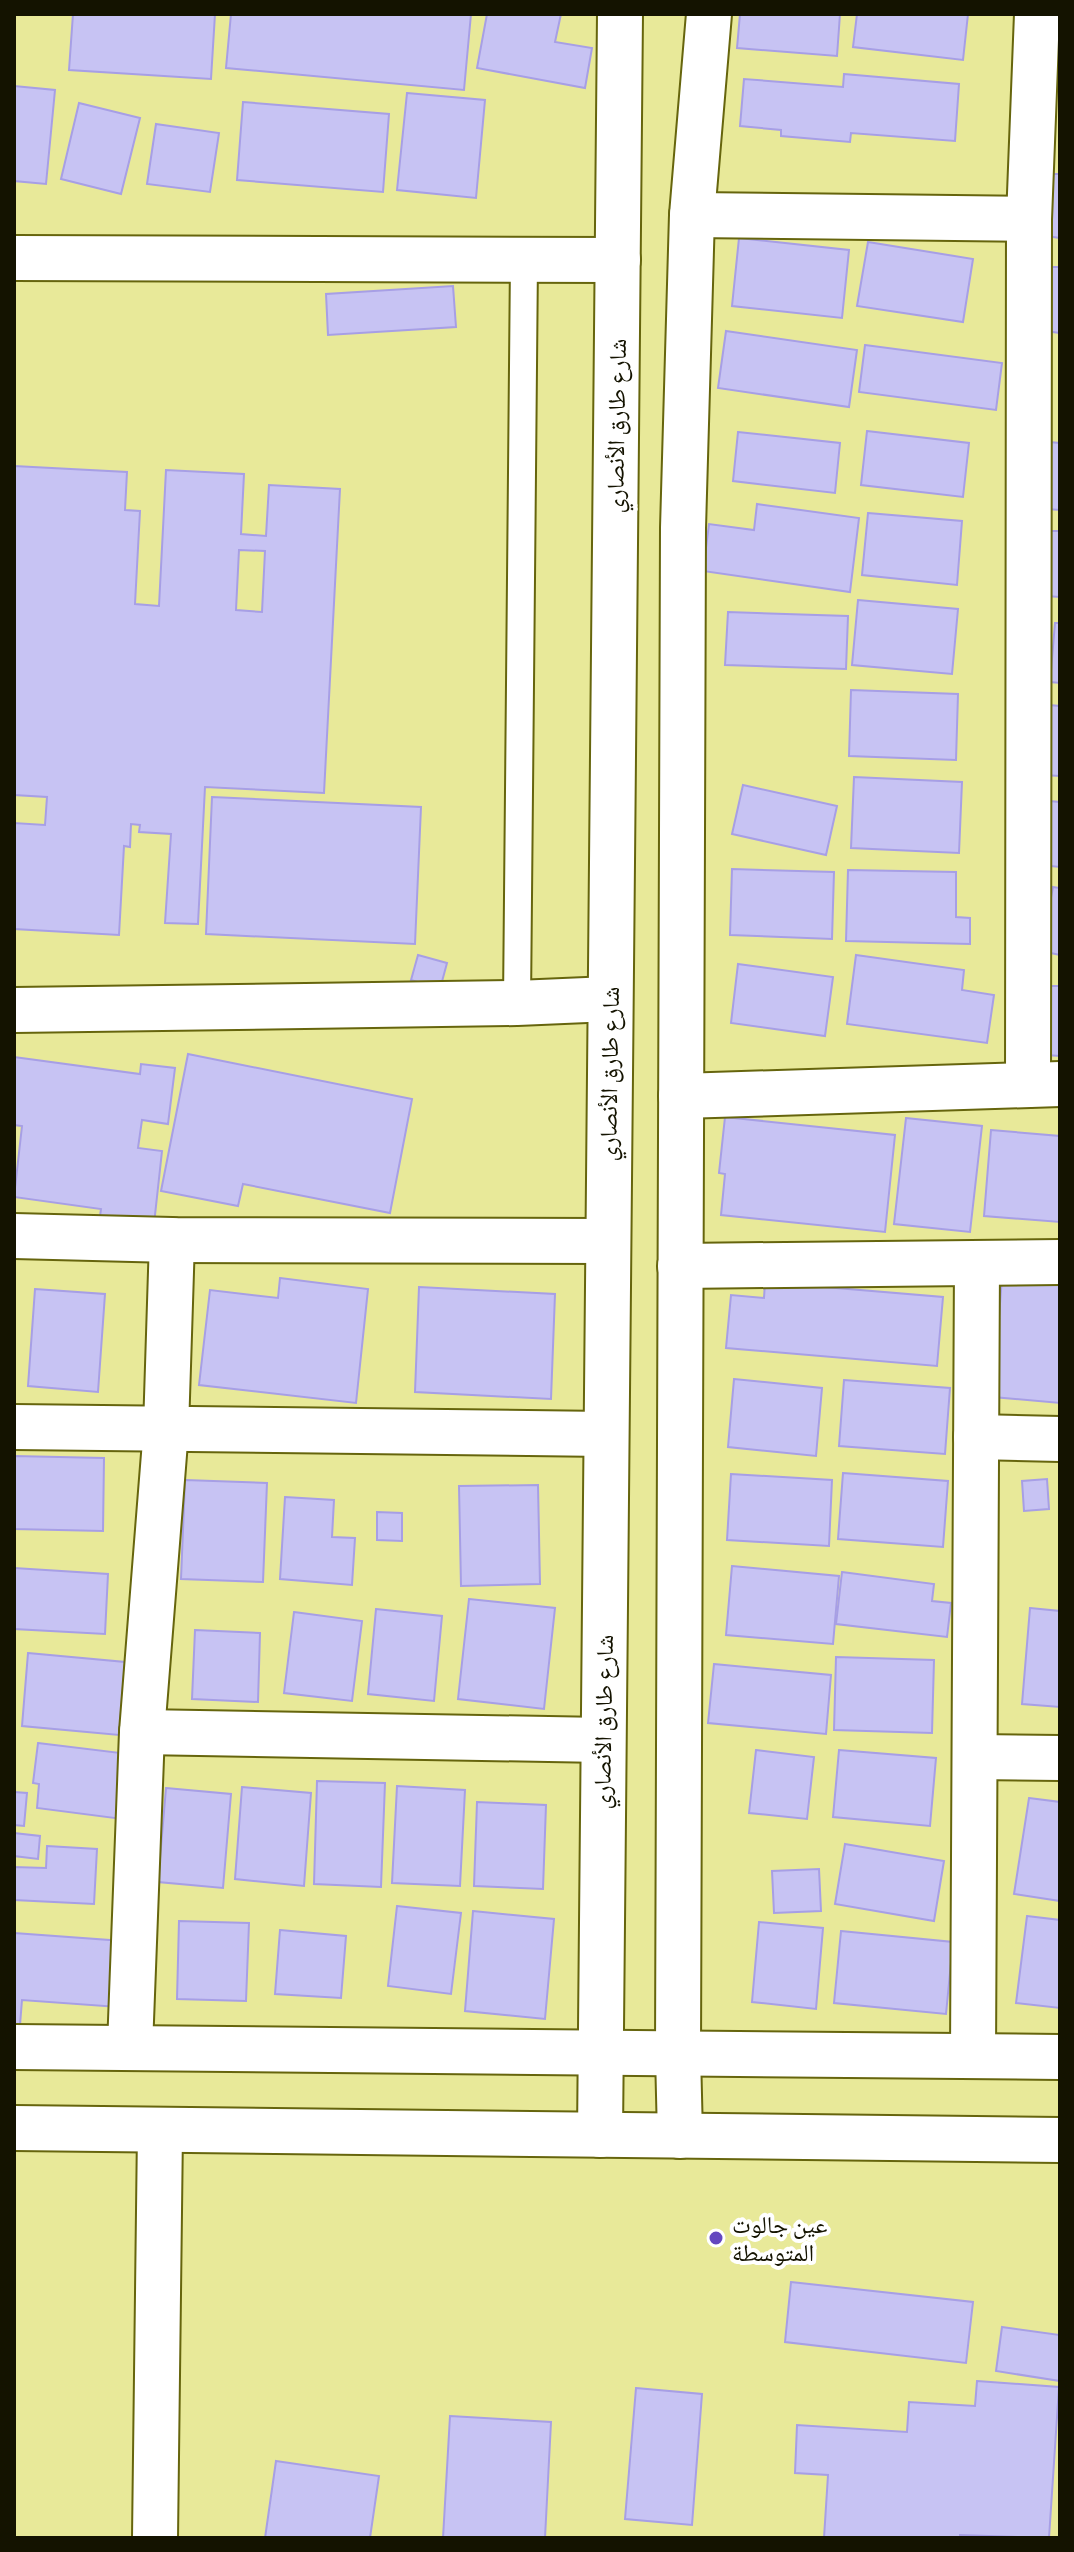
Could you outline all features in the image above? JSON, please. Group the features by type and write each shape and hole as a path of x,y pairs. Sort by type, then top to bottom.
{"street":[{"name":"شارع طارق الأنصاري","path":"600,2135 620,14"},
{"path":"680,2136 683,528 692,215 709,14"},
{"path":"681,1096 1044,1084 1029,219 1037,14"},
{"path":"692,215 1029,219"},
{"path":"14,258 618,260"},
{"path":"14,1010 610,999"},
{"path":"14,1236 172,1240 608,1241"},
{"path":"130,2047 142,1732 166,1429 172,1240"},
{"path":"680,1266 1060,1262"},
{"path":"973,2056 977,1263"},
{"path":"14,1427 606,1434"},
{"path":"976,1437 1060,1439"},
{"path":"142,1732 603,1740"},
{"path":"975,1757 1060,1758"},
{"path":"14,2047 1060,2057"},
{"path":"14,2128 1060,2140"},
{"path":"155,2538 160,2130"}],"lane":[{"path":"517,1003 524,260"}],"building":[{"path":"73,14 215,14 211,79 69,70"},
{"path":"231,14 471,14 464,90 226,68"},
{"path":"487,14 561,14 555,42 592,48 585,88 477,68"},
{"path":"740,14 840,14 837,56 737,48"},
{"path":"857,14 968,14 963,60 853,47"},
{"path":"844,74 959,84 955,141 851,133 850,142 781,136 781,130 740,126 744,79 843,87"},
{"path":"14,86 55,90 46,184 14,181"},
{"path":"407,93 485,100 476,198 397,190"},
{"path":"243,102 389,114 383,192 237,180"},
{"path":"79,103 140,118 121,194 61,179"},
{"path":"156,124 219,133 210,192 147,184"},
{"path":"1052,174 1060,174 1060,238 1046,236"},
{"path":"739,238 849,250 842,318 732,306"},
{"path":"868,242 973,259 963,322 857,306"},
{"path":"1052,267 1060,267 1060,333 1045,331"},
{"path":"453,286 456,327 328,335 326,294"},
{"path":"726,331 857,350 849,407 718,388"},
{"path":"865,345 1002,363 996,410 859,392"},
{"path":"867,431 969,443 963,497 861,485"},
{"path":"738,432 840,443 835,493 733,481"},
{"path":"1049,442 1060,443 1060,510 1047,509"},
{"path":"14,466 127,472 125,510 140,511 135,604 159,606 166,470 244,474 241,534 266,536 269,485 340,489 324,793 205,787 198,924 165,923 171,834 139,832 140,825 131,824 130,847 124,846 119,935 14,929 14,823 45,825 47,797 14,795","holes":["239,550 265,551 262,612 236,610"]},
{"path":"757,504 859,518 850,592 703,571 709,524 754,530"},
{"path":"868,513 962,521 957,585 862,575"},
{"path":"1047,531 1060,531 1060,597 1045,596"},
{"path":"858,600 958,609 952,674 852,665"},
{"path":"728,612 848,616 846,669 725,665"},
{"path":"1055,623 1060,623 1060,683 1050,682"},
{"path":"851,690 958,694 956,760 849,756"},
{"path":"1049,705 1060,706 1060,776 1042,775"},
{"path":"854,777 962,782 959,853 851,848"},
{"path":"743,785 837,806 826,855 732,834"},
{"path":"212,797 421,807 415,944 206,934"},
{"path":"1049,801 1060,802 1060,867 1040,865"},
{"path":"732,869 834,872 832,939 730,935"},
{"path":"848,870 956,872 956,917 970,918 970,944 846,941"},
{"path":"1053,887 1060,888 1060,955 1041,951"},
{"path":"418,955 447,963 440,989 411,980"},
{"path":"856,955 964,970 962,990 994,995 987,1043 847,1024"},
{"path":"738,964 833,977 825,1036 731,1023"},
{"path":"1047,986 1060,986 1060,1056 1045,1055"},
{"path":"188,1054 412,1099 390,1213 243,1184 238,1206 161,1191"},
{"path":"14,1057 140,1074 141,1064 175,1068 168,1124 142,1120 138,1148 162,1151 154,1224 100,1216 101,1209 14,1197 22,1126 14,1125"},
{"path":"725,1117 895,1135 885,1232 721,1215 725,1174 719,1173"},
{"path":"906,1118 982,1126 970,1232 894,1224"},
{"path":"991,1130 1060,1136 1060,1222 984,1216"},
{"path":"1002,1277 1060,1282 1060,1403 993,1397"},
{"path":"280,1278 368,1289 356,1403 199,1385 210,1290 278,1298"},
{"path":"765,1282 943,1297 937,1366 726,1348 731,1295 764,1298"},
{"path":"419,1287 555,1294 551,1399 415,1392"},
{"path":"35,1289 105,1294 98,1392 28,1386"},
{"path":"734,1379 822,1388 816,1456 728,1447"},
{"path":"844,1380 950,1388 945,1454 839,1446"},
{"path":"14,1456 104,1458 103,1531 14,1529"},
{"path":"843,1473 948,1481 943,1547 838,1539"},
{"path":"731,1474 832,1480 829,1546 727,1540"},
{"path":"1047,1479 1049,1509 1024,1511 1022,1481"},
{"path":"185,1480 267,1483 263,1582 181,1579"},
{"path":"538,1485 540,1584 461,1586 459,1486"},
{"path":"285,1497 334,1500 332,1537 355,1538 352,1585 280,1579"},
{"path":"377,1512 402,1513 402,1541 377,1540"},
{"path":"732,1566 839,1576 833,1644 726,1635"},
{"path":"14,1568 108,1574 105,1634 14,1629"},
{"path":"842,1572 934,1584 932,1601 951,1603 947,1637 836,1624"},
{"path":"469,1599 555,1608 544,1709 458,1699"},
{"path":"1030,1608 1060,1611 1060,1707 1022,1704"},
{"path":"376,1609 442,1616 434,1701 368,1694"},
{"path":"294,1612 362,1621 352,1701 284,1693"},
{"path":"195,1630 260,1633 258,1702 192,1699"},
{"path":"28,1653 125,1662 119,1735 22,1726"},
{"path":"836,1657 934,1660 932,1733 834,1730"},
{"path":"714,1664 831,1675 826,1734 708,1723"},
{"path":"38,1743 129,1754 122,1819 37,1808 39,1784 33,1783"},
{"path":"756,1750 814,1757 807,1819 749,1813"},
{"path":"839,1750 936,1758 930,1826 833,1817"},
{"path":"317,1781 385,1783 381,1887 314,1884"},
{"path":"397,1786 465,1790 460,1886 392,1883"},
{"path":"242,1787 311,1793 304,1886 235,1879"},
{"path":"166,1788 231,1794 223,1888 158,1882"},
{"path":"14,1792 27,1793 24,1826 14,1825"},
{"path":"1029,1798 1060,1802 1060,1901 1014,1894"},
{"path":"477,1802 546,1805 543,1889 474,1886"},
{"path":"14,1833 40,1836 38,1859 14,1856"},
{"path":"845,1844 944,1861 934,1921 835,1904"},
{"path":"47,1846 97,1849 94,1904 14,1900 14,1867 46,1868"},
{"path":"819,1869 821,1911 774,1913 772,1871"},
{"path":"397,1906 461,1913 451,1994 388,1986"},
{"path":"473,1911 554,1919 545,2019 465,2011"},
{"path":"1027,1916 1060,1920 1060,2008 1016,2003"},
{"path":"179,1921 249,1923 246,2001 177,1999"},
{"path":"759,1922 823,1928 816,2009 752,2002"},
{"path":"280,1930 346,1936 341,1998 275,1994"},
{"path":"841,1931 953,1942 946,2014 834,2003"},
{"path":"14,1933 123,1941 118,2007 22,2000 20,2025 14,2025"},
{"path":"791,2282 973,2302 966,2363 785,2342"},
{"path":"1002,2327 1060,2335 1060,2381 996,2371"},
{"path":"977,2381 1059,2387 1049,2538 960,2535 960,2538 824,2538 828,2475 795,2473 797,2425 907,2432 909,2402 975,2406"},
{"path":"636,2388 702,2394 692,2525 625,2519"},
{"path":"450,2416 551,2422 545,2538 443,2538"},
{"path":"276,2461 379,2476 370,2538 265,2538"}],"place":[{"name":"عين جالوت المتوسطة","path":"716,2238"}]}
